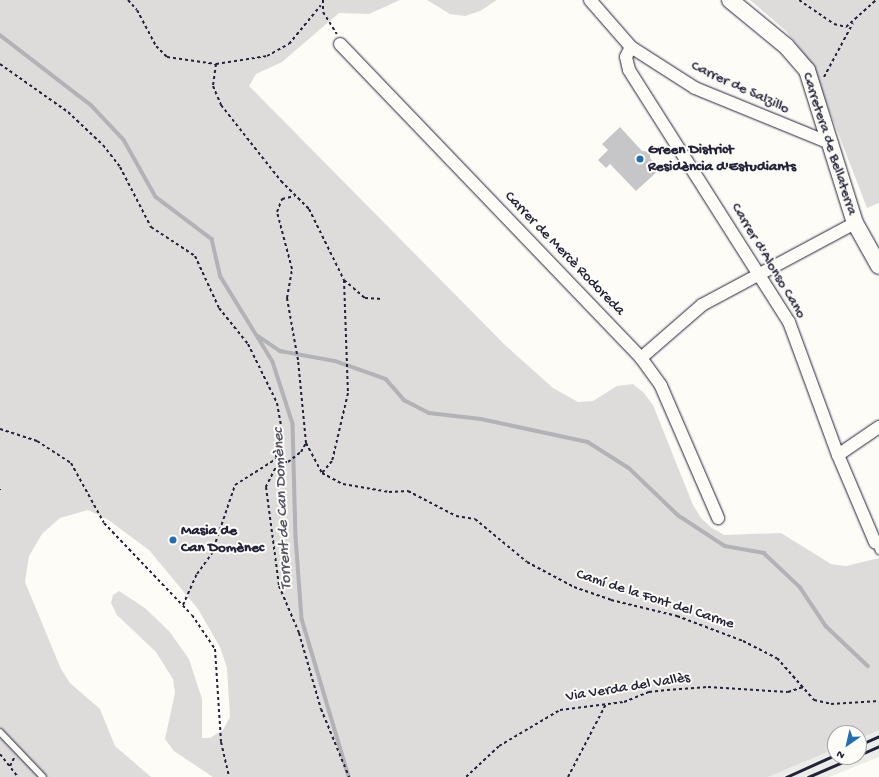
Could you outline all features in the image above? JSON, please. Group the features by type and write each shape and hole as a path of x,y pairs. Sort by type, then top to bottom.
{"street":[{"name":"Carrer de Salzillo","path":"590,0 632,47 695,88 832,144"},
{"name":"Carretera de Bellaterra","path":"730,0 786,46 807,70 832,144 855,223 879,266"},
{"name":"Carrer de Mercè Rodoreda","path":"340,44 641,358 661,386 718,518"},
{"name":"Carrer d'Alonso Cano","path":"632,47 626,57 629,70 790,322 838,455 877,546"},
{"path":"641,358 702,305 759,273 855,223"},
{"path":"838,455 879,427"}],"lane":[{"path":"0,732 43,777"}],"path":[{"path":"128,0 137,10 156,46 167,57 216,64 267,56 289,44 322,5 323,0"},
{"path":"799,0 834,24 846,27 854,22"},
{"path":"816,95 836,49 854,22 876,0"},
{"path":"322,5 340,44"},
{"path":"0,64 68,112 103,145 120,166 151,226 195,256 219,308 248,344 277,403 282,430 276,458 278,462"},
{"path":"216,64 213,86 221,105 296,196 309,209 344,280 365,298 383,299"},
{"path":"296,196 282,199 277,212 292,269 287,298 298,360 306,443 322,473 332,461 348,393 344,280"},
{"path":"0,429 37,441 71,463 104,523 183,605 215,649 221,742 229,777"},
{"path":"278,462 288,462 301,452 306,443"},
{"path":"183,605 197,574 212,553 235,485 276,458"},
{"path":"278,462 266,487 279,586 299,633 320,709 349,777"},
{"name":"Camí de la Font del Carme","path":"322,473 343,484 389,492 408,491 456,516 475,519 538,569 611,600 677,616 743,641 777,658 804,687"},
{"name":"Via Verda del Vallès","path":"466,777 499,746 560,710 606,704 667,690 708,687 788,692 804,687"},
{"path":"804,687 814,700 831,704 879,701"},
{"path":"568,777 606,704"},
{"path":"0,754 18,777"}],"shaded area":[{"path":"0,0 400,0 369,14 339,13 282,62 256,74 249,86 505,345 553,388 578,402 593,401 617,386 633,384 644,393 653,405 693,505 701,518 712,528 724,535 781,533 831,564 846,566 879,558 879,730 867,735 867,725 827,725 827,752 768,777 213,777 174,751 165,739 175,693 173,679 156,652 117,615 111,603 113,595 119,591 145,608 169,631 189,659 202,699 202,738 210,738 223,730 230,717 227,668 220,647 198,609 149,550 107,519 88,510 60,518 42,534 29,556 25,582 61,669 70,683 100,709 115,746 151,777 0,777"},
{"path":"427,0 497,0 480,11 465,16 450,14"},
{"path":"750,0 879,0 879,203 867,208 813,68 805,55 786,31"},
{"path":"879,730 879,757 867,762 867,735"},
{"path":"827,752 827,765 859,765 829,777 768,777"}],"building":[{"name":"Green District Residència d'Estudiants","path":"620,127 642,151 650,152 650,158 660,169 636,191 610,164 606,168 598,160 608,150 602,144"}],"waterway":[{"name":"Torrent de Can Domènec","path":"0,35 91,105 124,140 156,197 212,239 221,277 273,362 293,424 296,537 302,619 349,777"},
{"path":"258,336 280,351 335,361 386,379 404,400 429,413 481,419 588,442 629,468 678,515 725,546 764,553 800,587 826,626 868,666"}],"railway":[{"path":"867,741 879,736"},
{"path":"867,751 879,746"},
{"path":"786,777 827,759"},
{"path":"808,777 836,765"}],"place":[{"name":"Green District Residència d'Estudiants","path":"640,159"},
{"name":"Masia de Can Domènec","path":"173,540"}]}
